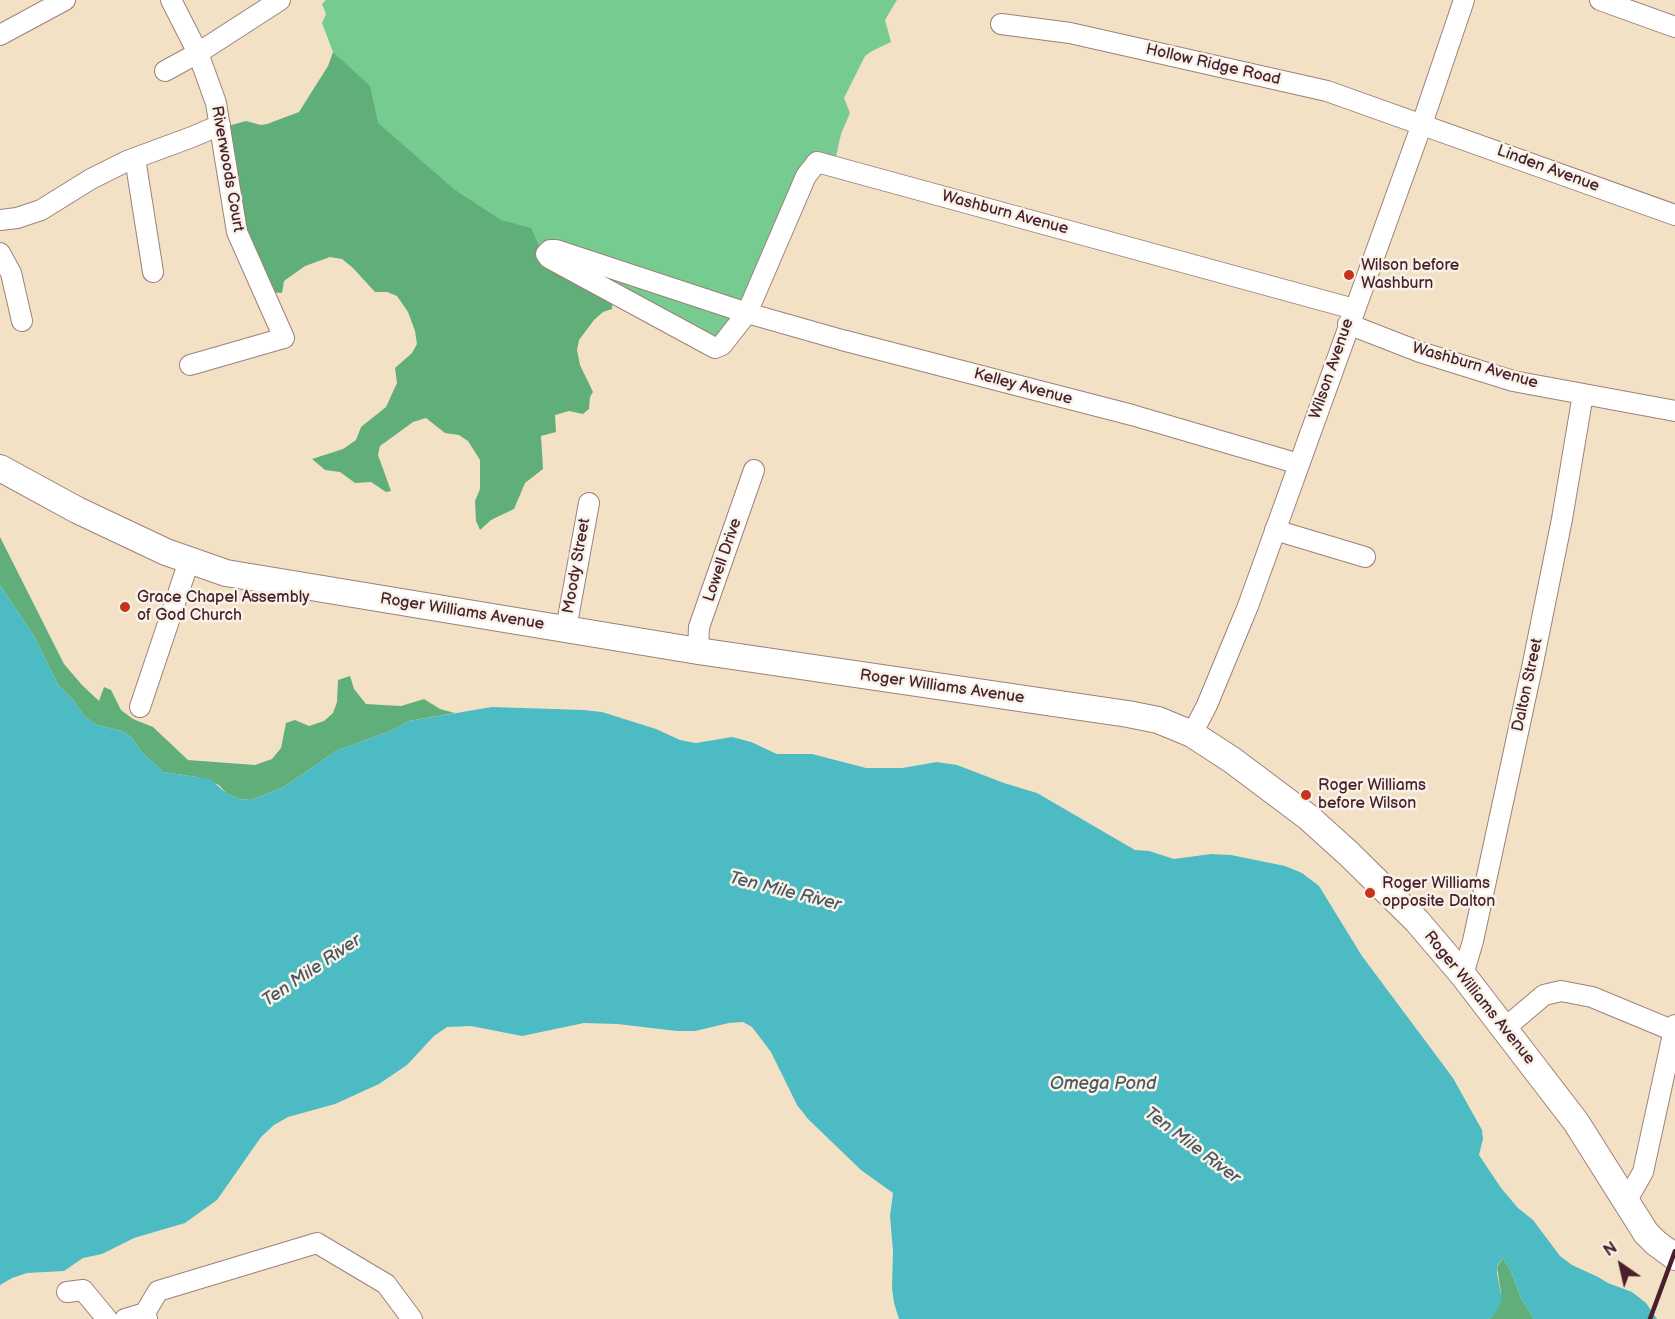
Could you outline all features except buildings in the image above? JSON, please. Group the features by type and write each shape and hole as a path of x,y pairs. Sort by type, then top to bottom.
{"main road":[{"name":"Roger Williams Avenue","path":"0,468 77,510 166,552 226,573 698,651 1128,714 1158,720 1192,734 1232,760 1308,817 1417,921 1505,1028 1576,1122 1628,1200 1646,1233 1675,1257"}],"street":[{"path":"0,35 65,0"},
{"name":"Riverwoods Court","path":"171,0 198,53 216,103 237,232 284,338 190,365"},
{"path":"165,71 198,53 280,0"},
{"name":"Wilson Avenue","path":"1192,734 1207,705 1248,606 1422,124 1464,0"},
{"path":"1600,0 1675,27"},
{"name":"Hollow Ridge Road","path":"1001,24 1070,33 1327,91 1422,124"},
{"path":"22,321 11,273 0,253 0,220 17,218 41,210 91,179 135,158 220,124"},
{"name":"Linden Avenue","path":"1422,124 1675,215"},
{"path":"135,158 153,272"},
{"name":"Washburn Avenue","path":"747,313 806,176 816,162 1351,316 1420,352 1470,369 1513,381 1675,411"},
{"name":"Kelley Avenue","path":"747,313 722,345 715,348 549,258 546,254 550,250 556,250 747,313 1132,415 1299,464"},
{"name":"Dalton Street","path":"1463,975 1473,941 1533,663 1562,519 1583,394"},
{"name":"Lowell Drive","path":"698,651 699,627 754,470"},
{"name":"Moody Street","path":"566,629 589,503"},
{"path":"1275,530 1365,557"},
{"path":"140,707 189,561"},
{"path":"1505,1028 1544,995 1561,991 1592,997 1675,1028 1643,1172 1628,1200"},
{"path":"124,1319 146,1316 158,1291 317,1243 386,1284 412,1319"},
{"path":"67,1292 83,1290 107,1319"}],"green space":[{"path":"326,0 897,0 885,20 891,42 865,56 844,98 850,113 841,134 833,170 821,168 759,284 715,345 479,216 413,174 347,83 339,58 333,52 322,23 326,14 322,4"},
{"path":"333,52 370,86 378,123 455,190 501,220 531,228 543,254 613,294 612,309 603,312 594,320 579,340 577,350 580,365 593,392 589,409 583,414 569,411 555,415 556,432 541,436 543,469 525,483 514,509 491,520 480,530 476,521 475,501 480,489 480,460 468,441 459,435 445,433 426,418 413,422 380,446 378,455 391,491 386,492 371,482 355,483 340,472 325,470 312,459 343,449 356,440 361,427 386,407 397,383 395,368 412,353 417,344 408,312 397,296 387,292 375,292 342,259 330,257 305,266 284,281 282,293 268,292 244,249 228,126 246,121 261,125 267,124 299,112 328,66"},
{"path":"0,537 64,664 99,701 104,687 111,690 121,710 133,719 153,727 188,760 255,765 272,759 281,748 286,723 295,720 309,726 324,721 333,713 337,702 338,680 350,676 354,689 366,704 401,706 424,699 440,709 455,713 409,721 390,731 336,751 284,787 251,800 239,799 226,793 219,785 197,777 163,772 142,752 131,737 122,731 97,725 85,717 74,701 58,685 34,636 0,585"},
{"path":"1503,1258 1511,1271 1521,1298 1534,1319 1489,1319 1495,1313 1501,1293 1497,1267"}],"water":[{"name":"Omega Pond","path":"0,585 34,636 58,685 74,701 85,717 97,725 122,731 131,737 142,752 163,772 210,779 226,793 239,799 251,800 284,787 336,751 390,731 409,721 492,707 583,710 602,712 656,729 680,740 696,743 732,737 751,742 777,754 812,754 866,768 902,768 937,762 957,765 1037,793 1135,850 1149,851 1174,859 1211,854 1231,855 1285,866 1302,873 1319,886 1362,956 1453,1078 1482,1130 1483,1139 1479,1155 1501,1188 1518,1208 1533,1220 1560,1256 1572,1265 1608,1283 1632,1292 1646,1303 1657,1319 1534,1319 1521,1298 1511,1271 1503,1258 1497,1266 1502,1300 1495,1314 1489,1319 899,1319 892,1288 893,1251 890,1216 893,1193 861,1170 808,1119 797,1105 771,1052 752,1027 743,1022 695,1031 584,1023 522,1036 471,1026 447,1027 434,1036 407,1065 379,1084 335,1104 288,1117 274,1125 261,1137 217,1200 185,1223 134,1238 102,1254 83,1258 64,1271 27,1273 0,1285"}],"railway":[{"path":"1650,1319 1675,1251"}],"place":[{"name":"Wilson before Washburn","path":"1349,275"},
{"name":"Grace Chapel Assembly of God Church","path":"125,607"},
{"name":"Roger Williams before Wilson","path":"1306,795"},
{"name":"Roger Williams opposite Dalton","path":"1370,893"}],"water label":[{"name":"Ten Mile River","path":"785,892"},
{"name":"Ten Mile River","path":"312,971"},
{"name":"Ten Mile River","path":"1192,1146"}]}
